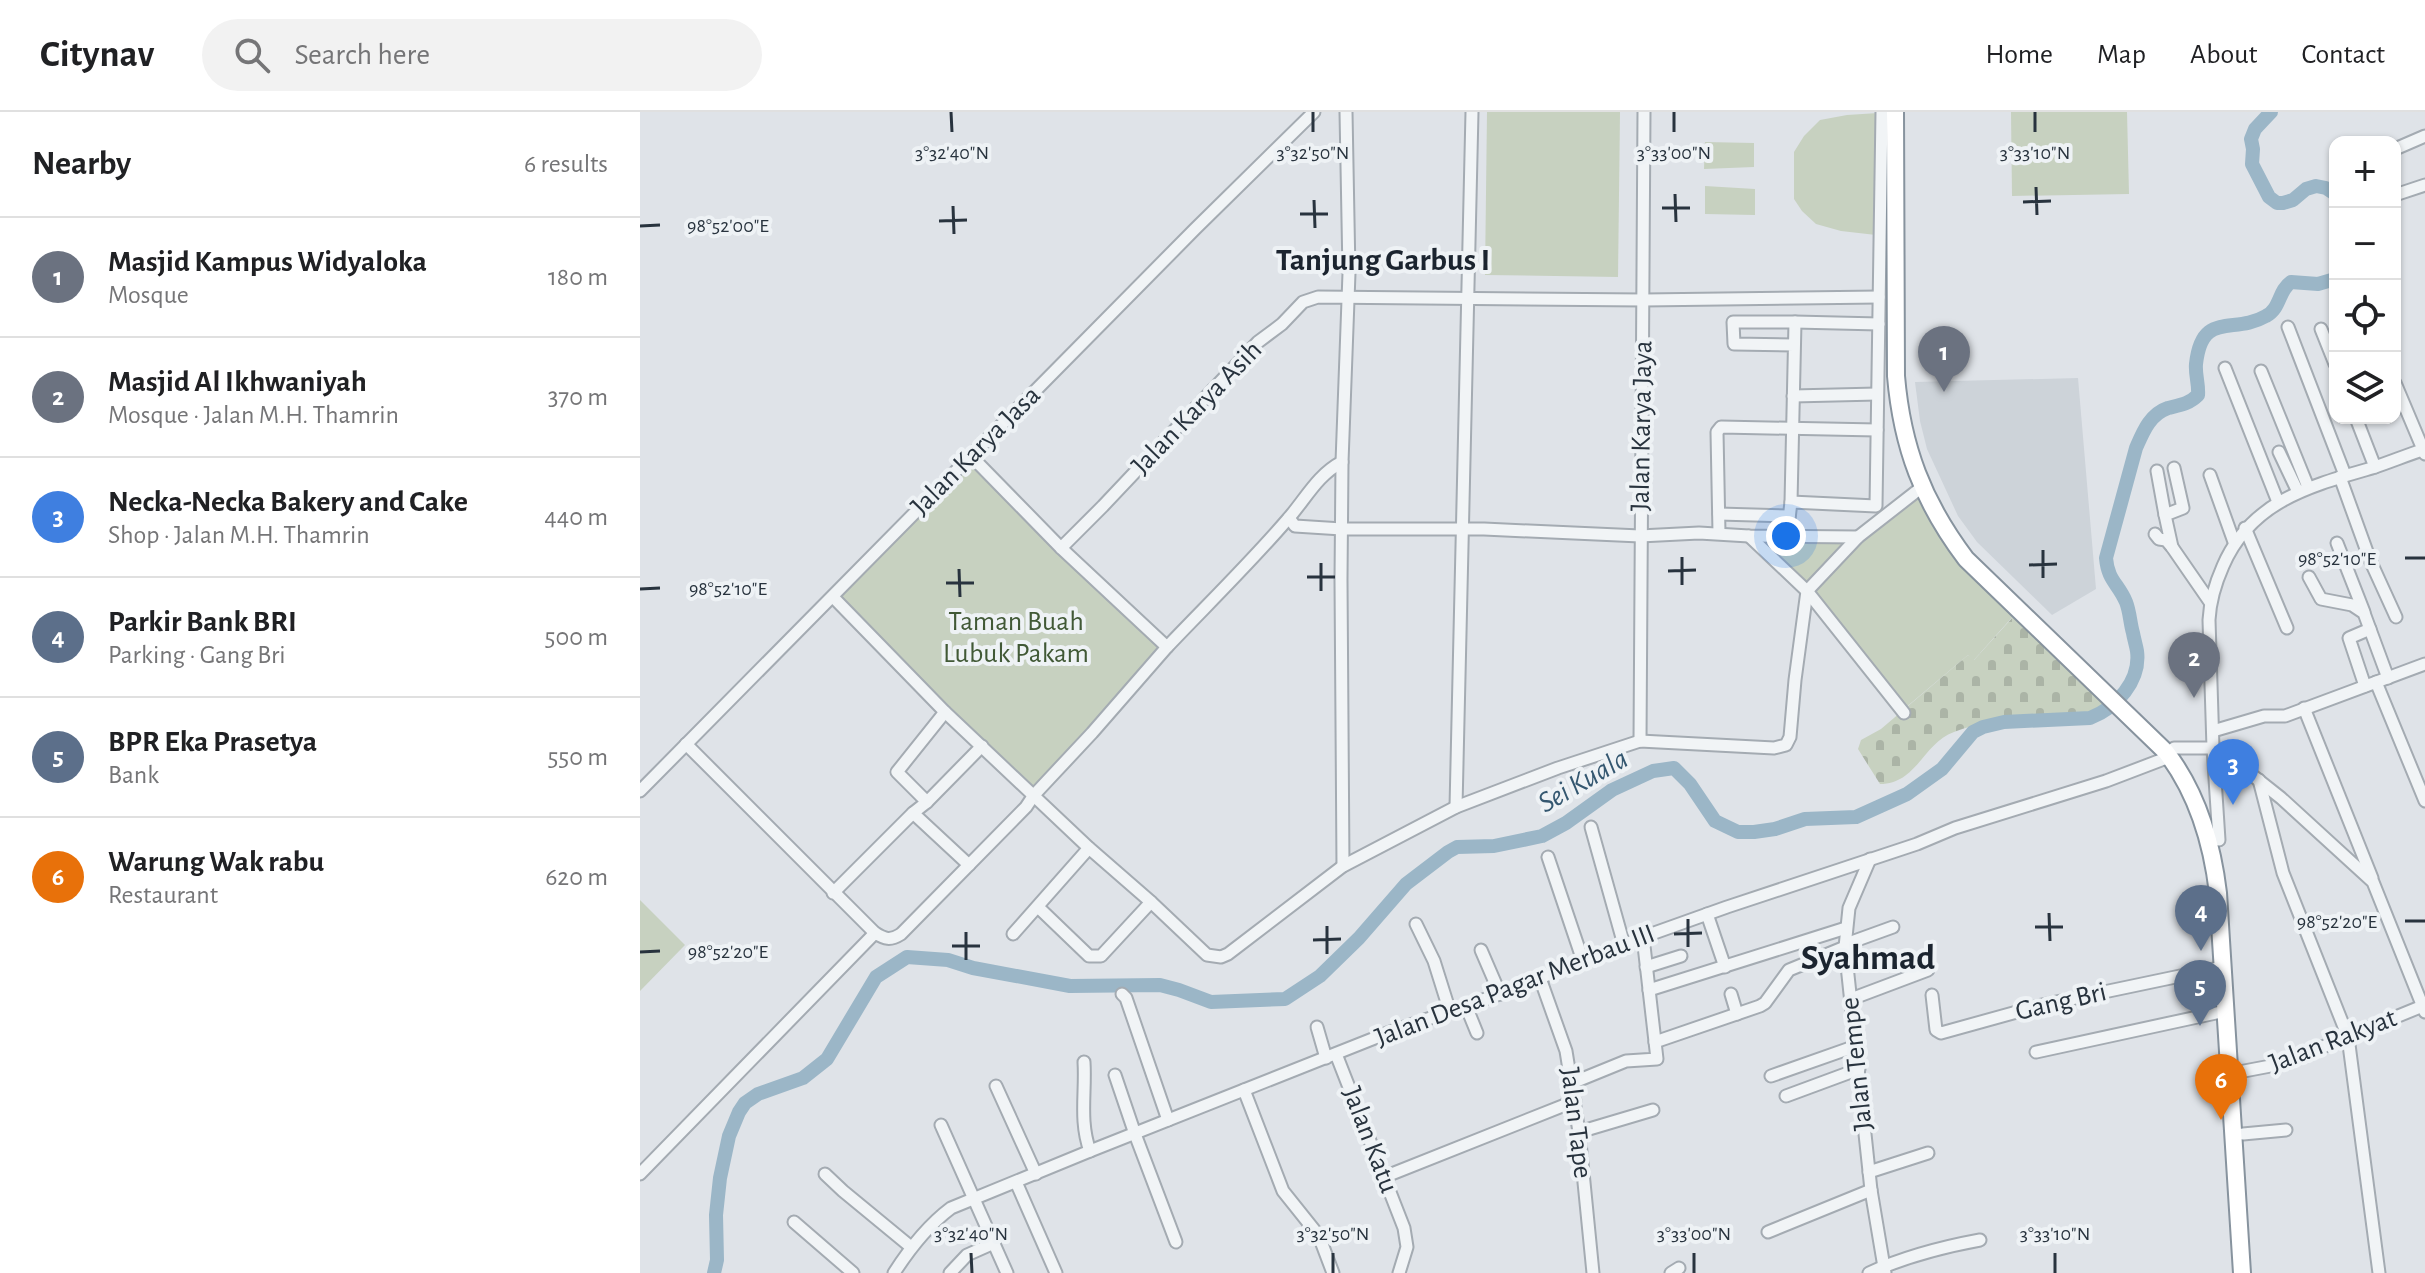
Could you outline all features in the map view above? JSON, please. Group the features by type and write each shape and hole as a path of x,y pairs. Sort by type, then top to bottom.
{"highway":[{"path":"1895,112 1896,376 1904,435 1922,487 1948,535 1966,559 2172,752 2195,779 2212,815 2219,840 2226,892 2239,1072 2245,1232 2242,1273"},
{"path":"1905,112 1906,375 1909,413 1924,465 1940,502 1974,554 2104,686"},
{"path":"2172,752 2211,844 2218,893 2245,1232 2252,1273"}],"street":[{"name":"Jalan Karya Jasa","path":"640,791 1314,112"},
{"path":"1343,866 1342,462 1348,298 1346,112"},
{"path":"1456,807 1472,112"},
{"name":"Jalan Karya Jaya","path":"1640,741 1644,112"},
{"path":"1880,520 1876,506 1882,112"},
{"path":"2401,146 2425,136"},
{"path":"2401,193 2425,185"},
{"name":"Jalan Karya Asih","path":"1061,548 1258,342 1282,324 1303,302 1318,297 1644,300 1879,297"},
{"path":"1733,299 1734,344 1794,345"},
{"path":"1733,322 1879,324"},
{"path":"1790,536 1795,322"},
{"path":"2288,327 2370,560 2396,617"},
{"path":"2321,329 2330,352"},
{"path":"2225,368 2278,502"},
{"path":"2261,371 2303,490"},
{"path":"1793,396 1877,394"},
{"path":"2219,840 2210,648 2210,602 2218,578 2234,542 2245,528 2278,502 2342,476 2424,451 2401,397"},
{"path":"2358,424 2375,467"},
{"path":"1719,533 1721,427 1877,430"},
{"path":"2279,452 2303,490"},
{"path":"971,456 1061,548 1167,647"},
{"path":"686,744 875,933 886,940 893,939 1026,807 1167,647 1289,518 1307,493 1330,468 1342,462"},
{"path":"2165,515 2183,508 2174,468"},
{"path":"2157,471 2172,547"},
{"path":"2210,475 2234,542"},
{"path":"833,597 945,712 1089,848 1207,955 1221,957 1343,866 1456,807 1558,768 1640,741 1774,748 1786,745 1790,737 1807,591 1858,537 1922,487"},
{"path":"1791,502 1876,506"},
{"path":"1719,514 1789,516"},
{"path":"1289,518 1295,526 1342,529 1463,528 1640,536 1719,533 1858,537"},
{"path":"2245,528 2287,628"},
{"path":"2155,534 2172,547 2210,602"},
{"path":"1749,536 1807,591 1904,713"},
{"path":"1771,555 1777,545 1790,536"},
{"path":"2337,543 2388,678"},
{"path":"2309,577 2321,599 2352,605 2364,613"},
{"path":"2370,629 2349,638 2425,801"},
{"path":"2213,731 2264,716 2285,716 2425,664"},
{"path":"2304,708 2424,1008"},
{"path":"927,802 897,772 945,712"},
{"path":"833,893 982,746"},
{"path":"2172,752 2213,748 2223,752 2259,780 2373,882"},
{"name":"Jalan Desa Pagar Merbau III","path":"894,1273 911,1247 936,1220 951,1208 974,1198 1390,1032 1500,994 1643,937 1978,820 2101,782 2172,752"},
{"path":"2259,780 2283,873 2348,1037 2379,1273"},
{"path":"913,813 969,865"},
{"path":"1591,827 1624,945"},
{"path":"1013,934 1089,848"},
{"path":"1548,857 1583,961"},
{"name":"Jalan Tempe","path":"1869,860 1849,908 1846,946 1871,1190 1885,1269"},
{"path":"1038,907 1089,956 1097,958 1151,902"},
{"path":"1707,914 1725,967"},
{"path":"1416,924 1434,961 1450,1012"},
{"path":"1655,1042 1765,1003 1787,972 1893,927"},
{"path":"1649,990 1846,928"},
{"path":"640,1174 875,933"},
{"path":"1572,1083 1626,1061 1655,1061 1657,1058 1643,937"},
{"path":"1798,966 1807,940"},
{"path":"1481,950 1500,994"},
{"path":"1646,967 1681,956"},
{"name":"Gang Bri","path":"1932,995 1936,1030 1941,1033 2045,1005 2223,967"},
{"path":"1851,999 1928,970"},
{"name":"Jalan Tape","path":"1540,978 1566,1051 1572,1083 1593,1273"},
{"path":"1122,994 1168,1120"},
{"path":"1731,994 1737,1014"},
{"path":"1466,1006 1477,1033"},
{"name":"Jalan Rakyat","path":"2239,1072 2281,1064 2424,1008"},
{"path":"2036,1052 2225,1011"},
{"name":"Jalan Katu","path":"1317,1027 1384,1177 1406,1236 1407,1247 1399,1273"},
{"path":"1771,1076 1856,1046"},
{"path":"1084,1062 1082,1101 1090,1151"},
{"path":"1786,1096 1859,1069"},
{"path":"1115,1075 1176,1242"},
{"path":"996,1086 1036,1174"},
{"path":"1244,1090 1283,1191 1319,1236 1333,1273"},
{"path":"1384,1177 1575,1101"},
{"path":"1579,1132 1653,1110"},
{"path":"941,1125 1007,1273"},
{"path":"2243,1134 2286,1130"},
{"path":"1869,1172 1928,1153"},
{"path":"825,1174 911,1247"},
{"path":"1016,1182 1056,1273"},
{"path":"1768,1232 1871,1190"},
{"path":"794,1222 853,1273"},
{"path":"1869,1273 1942,1247 1980,1240"},
{"path":"950,1273 967,1255 994,1243"}],"shaded area":[{"path":"2078,378 2096,589 2052,615 1977,542 1958,516 1927,449 1915,382"}],"green space":[{"path":"1487,112 1620,112 1618,277 1485,275"},
{"path":"2011,112 2127,112 2129,194 2012,196"},
{"path":"1878,113 1876,235 1816,224 1794,199 1794,152 1820,120"},
{"path":"1705,142 1754,143 1754,167 1704,169"},
{"path":"1705,186 1755,189 1755,215 1705,214"},
{"name":"Taman Buah Lubuk Pakam","path":"971,460 1163,647 1032,788 837,597"},
{"path":"1921,491 2016,613 1973,661 1968,655 1904,709 1751,535 1871,531"},
{"path":"2013,617 2100,694 2106,703 2082,714 2007,719 1954,732 1943,737 1903,777 1880,784 1858,749 1861,740 1881,729 1968,655 1974,660"},
{"path":"640,900 685,945 640,991"}],"waterway":[{"name":"Sei Kuala","path":"2271,112 2255,129 2251,139 2252,164 2269,197 2283,203 2316,186 2329,190"},
{"name":"Sei Kuala","path":"714,1273 720,1178 729,1136 739,1112 745,1103 758,1094 803,1078 827,1059 876,977 907,957 948,960 973,968 1070,986 1160,985 1211,1002 1285,999 1320,976 1359,938 1406,884 1448,852 1457,847 1494,846 1542,836 1612,790 1653,771 1674,768 1690,784 1715,821 1738,832 1754,832 1805,819 1856,817 1907,794 1942,769 1973,732 1983,727 2004,722 2090,718 2109,708 2131,683 2137,662 2127,606 2111,577 2106,558 2136,448 2144,430 2162,411 2198,395 2196,368 2199,347 2212,330 2254,321 2271,313 2291,282 2318,284 2332,280"}],"place":[{"name":"Masjid Kampus Widyaloka","path":"1944,392"},
{"name":"Masjid Al Ikhwaniyah","path":"2194,698"},
{"name":"Necka-Necka Bakery and Cake","path":"2233,805"},
{"name":"Parkir Bank BRI","path":"2201,951"},
{"name":"BPR Eka Prasetya","path":"2200,1026"},
{"name":"Warung Wak rabu","path":"2221,1120"}],"district":[{"name":"Tanjung Garbus I","path":"1383,260"},
{"name":"Syahmad","path":"1868,958"}]}
